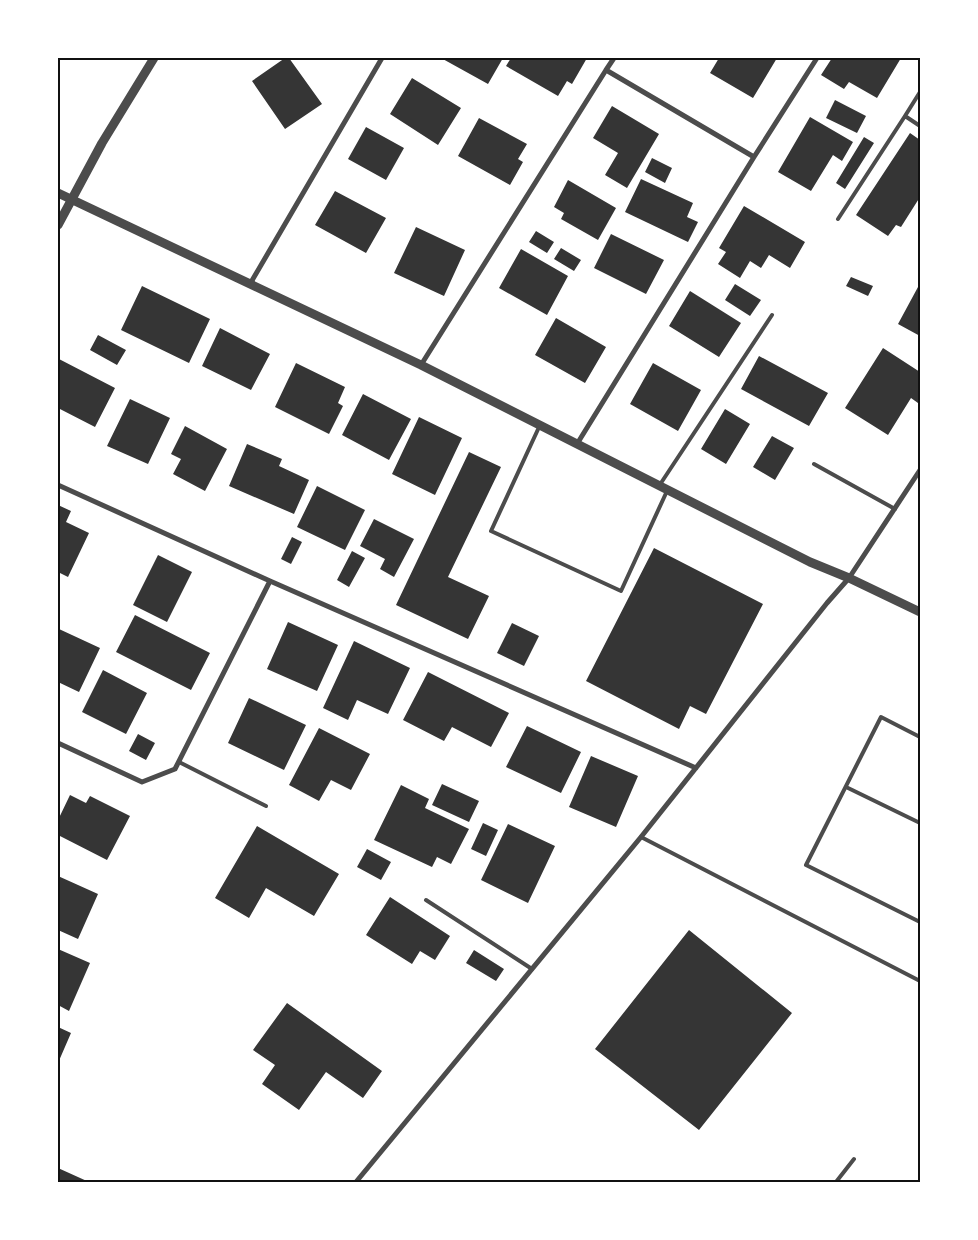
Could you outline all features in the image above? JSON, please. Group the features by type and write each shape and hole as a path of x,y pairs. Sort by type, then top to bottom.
{"street":[{"path":"58,225 102,143 154,58"},
{"path":"250,285 382,58"},
{"path":"421,365 614,58"},
{"path":"577,444 817,58"},
{"path":"606,70 754,157"},
{"path":"58,193 421,365 810,562 920,612"},
{"path":"356,1182 641,838 826,603 848,578 920,470"},
{"path":"58,485 270,581 696,768"},
{"path":"58,744 142,782 176,769 270,581"}],"lane":[{"path":"838,219 920,92"},
{"path":"905,116 920,126"},
{"path":"540,425 491,531 621,591 663,488 772,315"},
{"path":"814,464 895,509"},
{"path":"920,737 881,717 806,865 920,922"},
{"path":"179,762 266,806"},
{"path":"846,787 920,823"},
{"path":"641,838 920,981"},
{"path":"426,900 532,969"},
{"path":"836,1182 854,1159"}],"building":[{"path":"285,58 289,58 322,104 285,129 252,81"},
{"path":"441,58 503,58 488,84"},
{"path":"511,58 587,58 572,84 567,81 558,96 506,66"},
{"path":"719,58 777,58 753,98 710,73"},
{"path":"832,58 901,58 877,98 849,82 844,89 821,75"},
{"path":"412,78 461,108 438,145 390,114"},
{"path":"835,100 866,116 857,133 826,118"},
{"path":"612,106 659,134 627,188 605,175 618,153 593,138"},
{"path":"810,117 853,142 842,161 833,155 811,191 778,172"},
{"path":"479,118 527,144 518,159 523,162 510,185 458,156"},
{"path":"366,127 404,148 386,180 348,159"},
{"path":"910,133 920,140 920,197 901,227 896,225 888,236 856,215"},
{"path":"864,137 874,143 845,189 836,183"},
{"path":"652,158 672,168 665,183 645,172"},
{"path":"641,179 693,203 687,217 698,222 688,242 625,212"},
{"path":"568,180 616,208 598,240 561,219 564,213 554,207"},
{"path":"335,191 386,218 366,253 315,225"},
{"path":"744,206 805,242 790,268 769,255 761,268 750,261 740,278 718,264 726,252 719,248"},
{"path":"416,227 465,250 444,296 394,273"},
{"path":"536,231 554,242 547,253 529,242"},
{"path":"611,234 664,260 646,294 594,268"},
{"path":"561,248 581,260 574,271 554,259"},
{"path":"521,249 568,276 547,315 499,288"},
{"path":"851,277 873,286 868,296 846,286"},
{"path":"735,284 761,300 750,316 725,300"},
{"path":"142,286 210,319 189,363 121,330"},
{"path":"918,287 920,289 920,336 898,324"},
{"path":"690,291 741,323 719,357 669,326"},
{"path":"556,318 606,347 585,383 535,355"},
{"path":"220,328 270,354 251,390 202,366"},
{"path":"98,335 126,350 117,365 90,350"},
{"path":"883,348 920,372 920,398 918,403 911,398 888,435 845,408"},
{"path":"759,356 828,393 809,426 741,389"},
{"path":"59,359 115,388 95,427 58,408"},
{"path":"296,363 345,387 338,403 343,406 329,434 275,407"},
{"path":"653,363 701,390 678,431 630,404"},
{"path":"363,394 411,419 389,460 342,435"},
{"path":"130,399 170,418 148,464 107,446"},
{"path":"725,409 750,424 726,464 701,449"},
{"path":"419,417 462,438 435,495 392,474"},
{"path":"185,426 227,449 205,491 173,474 181,459 171,454"},
{"path":"772,436 794,448 775,480 753,467"},
{"path":"247,444 282,459 279,466 309,480 294,514 229,486"},
{"path":"469,452 501,467 448,577 489,596 468,639 396,605"},
{"path":"317,486 365,510 345,550 297,527"},
{"path":"58,505 71,511 66,522 89,533 68,577 58,572"},
{"path":"374,519 414,539 394,577 380,569 385,559 360,546"},
{"path":"292,537 302,542 291,564 281,559"},
{"path":"654,548 763,604 706,714 690,706 679,729 586,681"},
{"path":"352,551 365,558 349,587 337,580"},
{"path":"158,555 192,572 167,622 133,605"},
{"path":"135,615 210,653 191,690 116,652"},
{"path":"288,622 338,645 317,691 267,669"},
{"path":"512,623 539,636 524,666 497,653"},
{"path":"59,629 100,648 79,692 58,682"},
{"path":"354,641 410,668 388,714 357,700 348,720 323,708"},
{"path":"103,670 147,693 126,734 82,712"},
{"path":"428,672 509,713 491,747 452,727 444,741 403,720"},
{"path":"249,698 306,725 284,770 228,743"},
{"path":"527,726 581,752 561,793 506,767"},
{"path":"319,728 370,754 351,790 331,780 319,801 289,785"},
{"path":"138,734 155,743 146,760 129,751"},
{"path":"591,756 638,776 616,827 569,807"},
{"path":"442,784 479,801 469,822 432,805"},
{"path":"401,785 429,799 425,808 469,829 451,864 437,857 432,867 374,840"},
{"path":"70,795 86,803 90,796 130,816 107,860 58,835 58,820"},
{"path":"483,823 498,830 486,856 471,849"},
{"path":"508,824 555,846 528,903 481,880"},
{"path":"257,826 339,874 314,916 266,888 249,918 215,898"},
{"path":"367,849 391,862 381,880 357,867"},
{"path":"58,876 98,894 78,939 58,930"},
{"path":"390,897 450,936 435,960 420,951 412,964 366,935"},
{"path":"689,930 792,1013 699,1130 595,1049"},
{"path":"58,949 90,963 69,1011 58,1005"},
{"path":"474,950 504,969 496,981 466,963"},
{"path":"287,1003 382,1071 363,1098 326,1072 299,1110 262,1084 275,1065 253,1050"},
{"path":"58,1027 71,1033 58,1063"},
{"path":"58,1168 89,1182 58,1182"}]}
